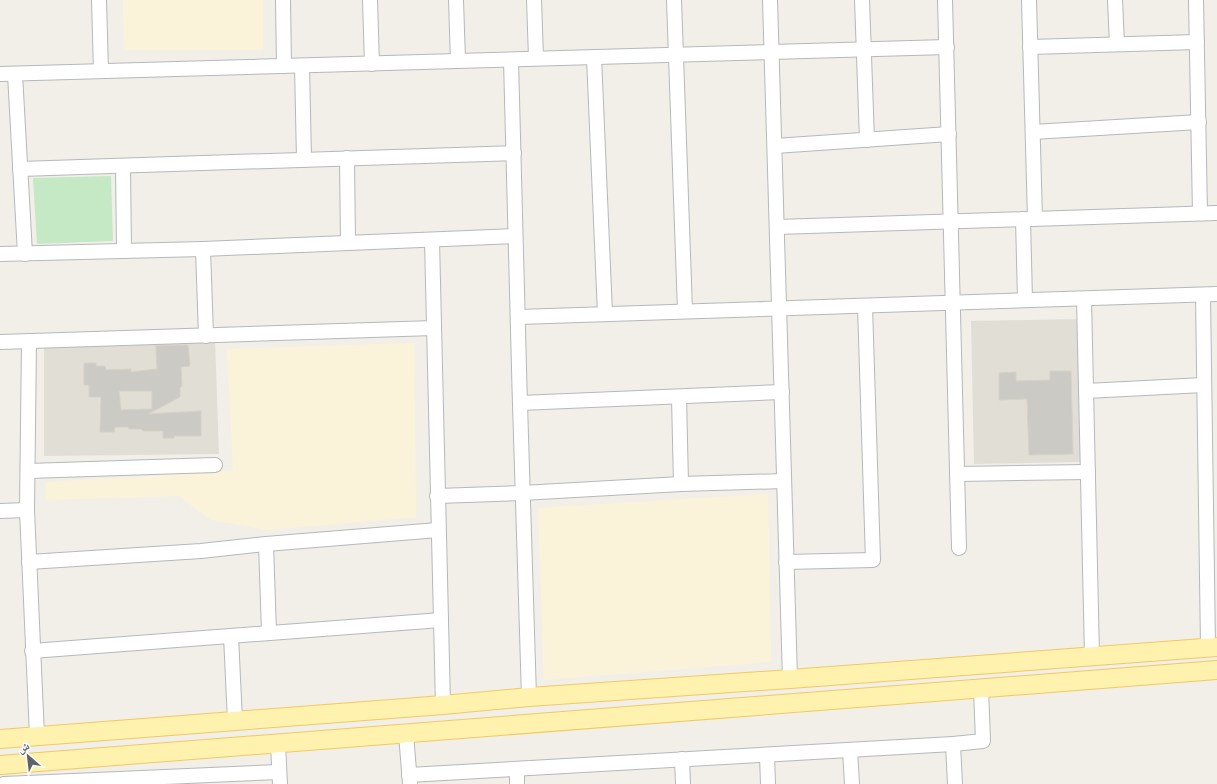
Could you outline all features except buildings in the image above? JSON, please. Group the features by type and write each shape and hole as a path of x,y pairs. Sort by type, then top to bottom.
{"main road":[{"path":"0,739 529,697 1212,647"},
{"path":"0,765 1217,670"},
{"path":"715,684 716,710"}],"street":[{"path":"99,0 101,71"},
{"path":"283,0 284,66"},
{"path":"370,0 372,64"},
{"path":"456,0 458,61"},
{"path":"534,0 536,58"},
{"path":"674,0 686,311"},
{"path":"770,0 790,679"},
{"path":"862,0 867,140"},
{"path":"946,0 959,548"},
{"path":"1025,300 1033,132 1029,0"},
{"path":"1115,0 1117,44"},
{"path":"1196,0 1200,213"},
{"path":"1030,47 1197,42"},
{"path":"0,74 947,47"},
{"path":"594,57 605,314"},
{"path":"511,60 522,492 529,697"},
{"path":"302,66 304,160"},
{"path":"15,74 25,254"},
{"path":"1033,132 1199,122"},
{"path":"774,146 949,134"},
{"path":"20,169 514,153"},
{"path":"347,158 348,243"},
{"path":"123,166 124,251"},
{"path":"777,227 1217,213"},
{"path":"0,254 204,249 515,236"},
{"path":"432,240 443,705"},
{"path":"204,249 206,336"},
{"path":"518,317 1217,294"},
{"path":"1203,295 1204,385 1212,551 1212,647"},
{"path":"1084,298 1092,656"},
{"path":"786,562 874,560 865,306"},
{"path":"0,342 434,328"},
{"path":"29,341 27,510 32,651 37,736"},
{"path":"1086,391 1204,385"},
{"path":"520,403 782,392"},
{"path":"679,397 681,484"},
{"path":"28,471 215,465"},
{"path":"957,474 1088,472"},
{"path":"437,496 681,484 784,481"},
{"path":"0,511 27,510"},
{"path":"29,562 201,551 266,544 438,530"},
{"path":"266,544 270,633"},
{"path":"32,651 441,620"},
{"path":"231,636 235,721"},
{"path":"406,734 410,779 517,769 983,742 981,688"},
{"path":"4,784 280,778 278,744"},
{"path":"953,744 955,784"},
{"path":"850,750 852,784"},
{"path":"767,754 768,784"},
{"path":"119,756 121,782"},
{"path":"682,759 683,784"},
{"path":"517,769 517,784"}],"shaded area":[{"path":"1078,319 1082,462 974,464 971,321"},
{"path":"215,339 219,454 44,456 44,345"}],"green space":[{"path":"111,176 113,241 37,244 33,178"}],"sand":[{"path":"123,0 263,0 263,50 124,50"},
{"path":"414,343 416,517 269,530 211,520 179,496 45,500 46,482 233,471 227,349"},
{"path":"768,494 771,662 544,680 538,508"}]}
